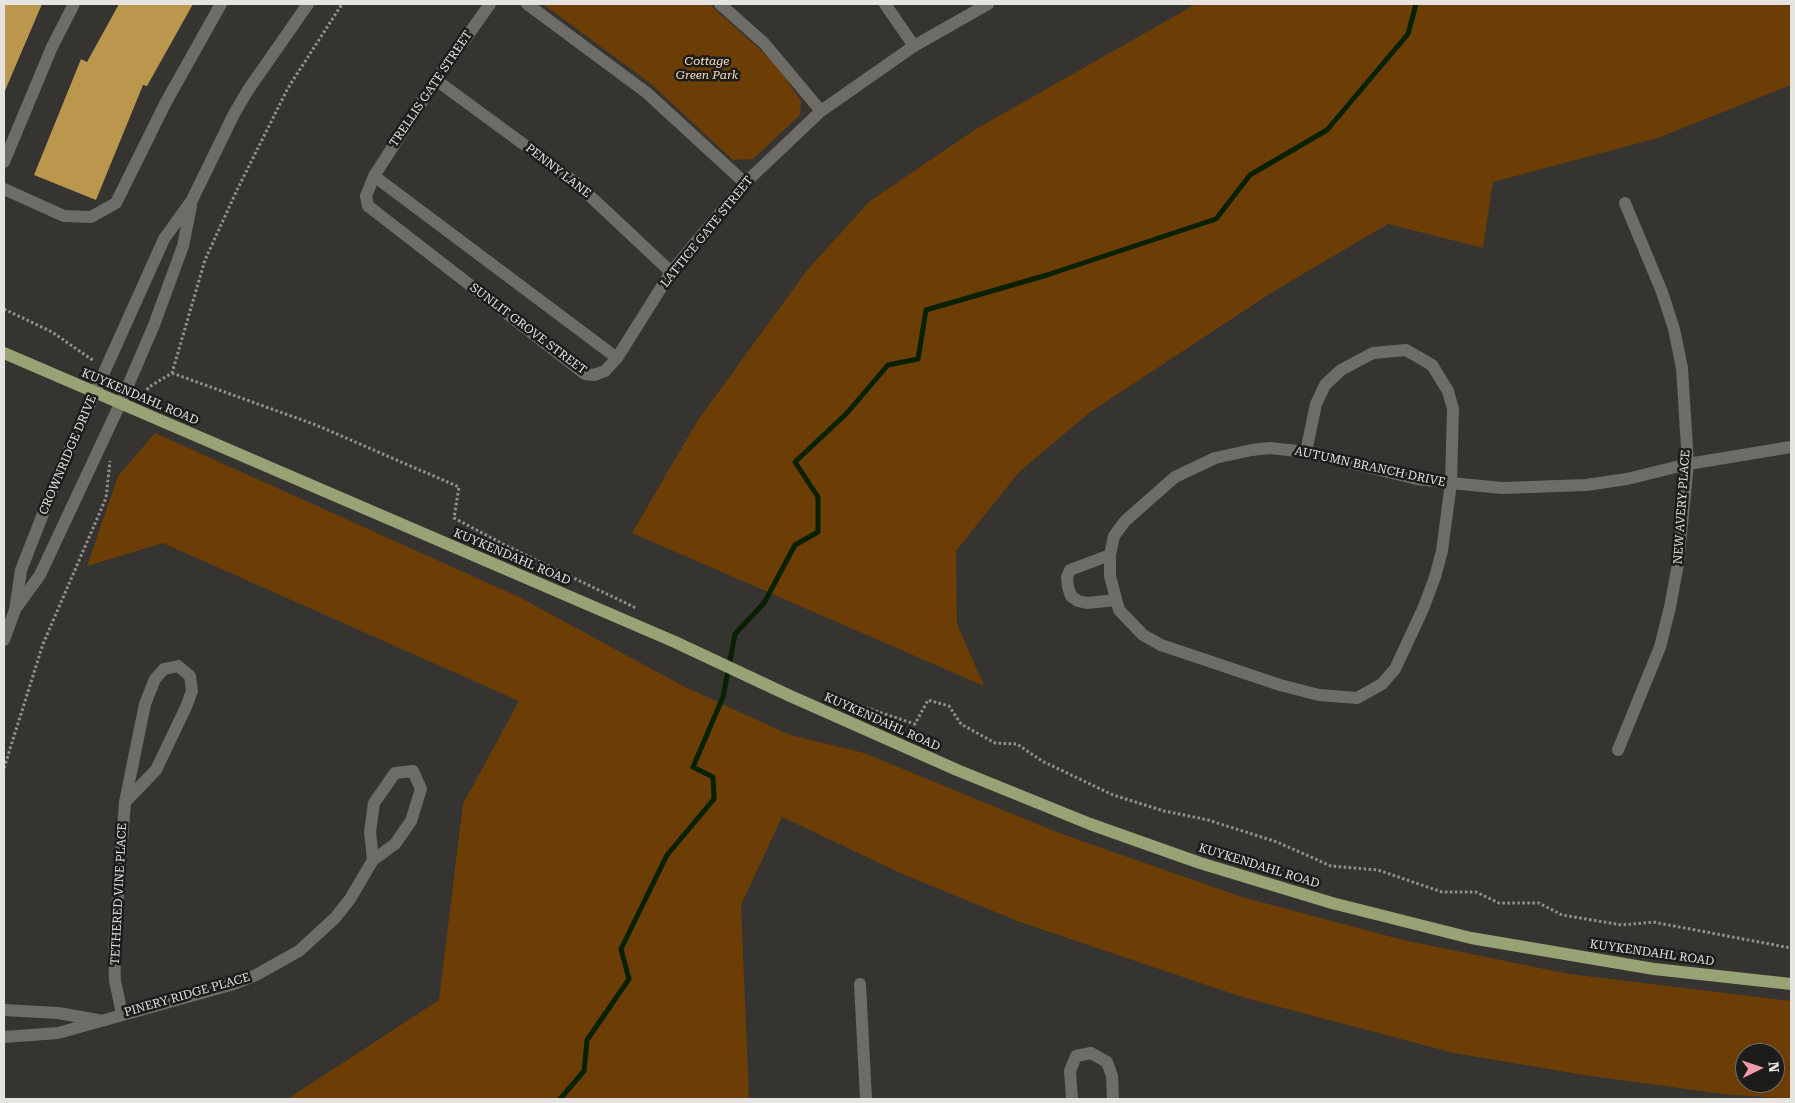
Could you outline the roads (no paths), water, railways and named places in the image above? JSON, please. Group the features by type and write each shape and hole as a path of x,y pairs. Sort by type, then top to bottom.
{"main road":[{"name":"KUYKENDAHL ROAD","path":"4,353 675,642 788,695 957,770 1090,824 1200,863 1332,903 1491,941 1654,969 1791,984"}],"street":[{"path":"4,162 52,47 74,4"},
{"path":"4,189 64,216 90,217 116,203 166,102 221,4"},
{"name":"CROWNRIDGE DRIVE","path":"4,640 15,610 21,570 61,468 164,239 192,200 234,114 308,4"},
{"name":"TRELLIS GATE STREET","path":"374,176 436,80 490,4"},
{"path":"527,4 647,93 745,183"},
{"path":"720,4 764,42 822,111"},
{"path":"885,4 914,46"},
{"name":"LATTICE GATE STREET","path":"617,358 671,272 745,183 822,111 914,46 988,4"},
{"name":"PENNY LANE","path":"436,80 575,182 671,272"},
{"path":"374,176 617,358"},
{"name":"SUNLIT GROVE STREET","path":"374,176 366,196 368,206 586,374 594,375 605,371 617,358"},
{"name":"CROWNRIDGE DRIVE","path":"15,610 40,575 120,404 154,325 183,246 192,200"},
{"name":"NEW AVERY PLACE","path":"1618,750 1660,647 1670,607 1678,564 1688,464 1682,368 1674,330 1662,292 1625,204"},
{"path":"1306,452 1316,404 1325,385 1341,370 1373,353 1406,350 1432,365 1448,391 1453,409 1451,483"},
{"name":"AUTUMN BRANCH DRIVE","path":"1451,483 1442,551 1423,609 1395,669 1382,684 1357,698 1319,695 1238,673 1178,651 1143,635 1118,610 1110,576 1110,555 1114,536 1125,521 1175,477 1215,458 1270,448 1306,452 1397,475 1502,488 1586,485 1627,479 1688,464 1791,447"},
{"path":"1110,555 1070,570 1068,587 1071,596 1078,601 1087,603 1116,600"},
{"name":"TETHERED VINE PLACE","path":"122,1014 115,981 114,948 125,802 145,704 155,679 164,669 178,666 190,676 192,691 186,707 156,770 125,802"},
{"name":"PINERY RIDGE PLACE","path":"4,1037 58,1034 122,1014 234,984 279,963 318,936 350,899 372,860 395,844 411,821 421,789 413,771 395,773 374,804 370,832 372,860"},
{"path":"860,984 866,1099"},
{"name":"PINERY RIDGE PLACE","path":"4,1010 58,1013 101,1020"},
{"path":"1072,1099 1070,1071 1076,1056 1092,1053 1107,1062 1112,1076 1113,1099"}],"waterway":[{"path":"560,1099 584,1071 587,1040 629,979 621,949 667,855 714,799 713,777 693,767 723,697 735,634 764,603 795,545 818,532 818,497 795,462 847,413 888,365 918,359 926,310 1047,275 1216,219 1250,175 1327,130 1408,34 1416,4"}],"park label":[{"name":"Cottage Green Park","path":"707,68"}]}
